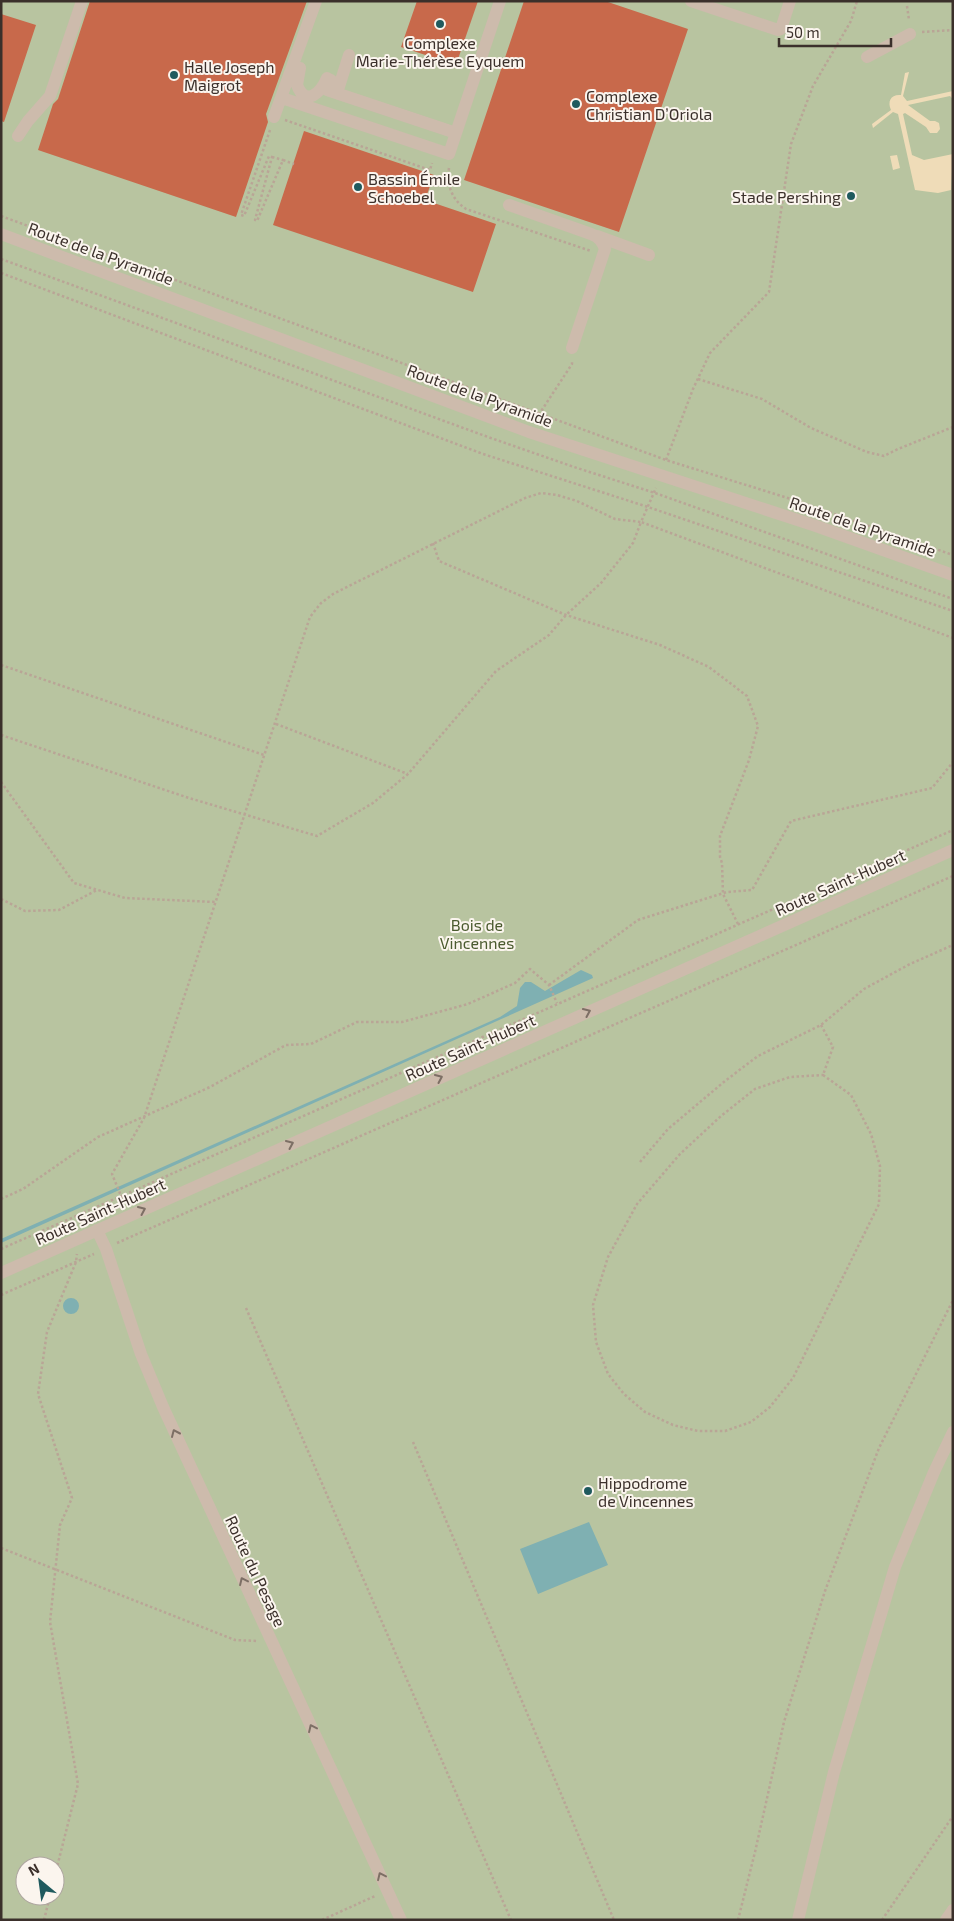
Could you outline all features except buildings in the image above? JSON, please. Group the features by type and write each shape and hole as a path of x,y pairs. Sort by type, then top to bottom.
{"street":[{"path":"18,136 28,121 50,96 82,1"},
{"path":"274,117 316,1"},
{"path":"282,98 449,154 500,1"},
{"path":"691,1 778,30 781,28 790,1"},
{"path":"867,57 910,34"},
{"path":"337,93 349,55"},
{"path":"300,68 297,85 302,93 308,96 320,92 327,78 331,80 327,90 456,134"},
{"path":"509,205 649,255"},
{"name":"Route de la Pyramide","path":"1,234 529,432 816,526 953,575"},
{"path":"572,348 605,249 597,236"},
{"name":"Route Saint-Hubert","path":"1,1273 953,850"},
{"name":"Route du Pesage","path":"97,1230 106,1249 140,1354 271,1642 401,1920"},
{"path":"798,1920 834,1772 895,1567 934,1472 953,1432"},
{"path":"946,1920 953,1910"}],"path":[{"path":"665,462 710,353 769,292 791,144 813,86 852,21 857,1"},
{"path":"270,156 244,216 241,215 274,117 430,170 437,150"},
{"path":"261,154 294,164"},
{"path":"270,156 255,220 257,221 283,160"},
{"path":"1,216 665,462 791,499 953,555"},
{"path":"1,259 488,437 655,493 953,599"},
{"path":"1,273 483,454 648,507 953,611"},
{"path":"529,432 538,414 572,364 572,348"},
{"path":"698,379 762,400 811,428 867,452 884,456 898,448 953,427"},
{"path":"1,735 244,815 317,836 373,803 408,774 496,672 549,635 566,615 601,583 633,543 656,488"},
{"path":"120,1195 112,1174 144,1118 310,617 320,603 333,594 433,543 540,492 577,501 615,519 641,522 953,638"},
{"path":"433,543 439,562 566,615 660,645 709,667 747,696 758,726 749,760 720,836 723,894 738,924"},
{"path":"1,665 264,755"},
{"path":"275,724 408,774"},
{"path":"549,985 638,920 723,894 752,890 791,821 932,788 953,762"},
{"path":"1,782 74,883 125,898 215,902"},
{"path":"1,1249 557,1002 953,830"},
{"path":"1,1296 953,876"},
{"path":"1,900 25,910 59,910 98,890"},
{"path":"640,1162 668,1128 758,1056 821,1025 864,989 910,964 953,945"},
{"path":"1,1199 23,1189 98,1137 210,1087 286,1045 311,1044 357,1022 402,1022 468,1004 515,983 530,969 549,985 557,1002"},
{"path":"821,1025 833,1047 823,1075"},
{"path":"823,1075 851,1095 871,1134 880,1166 879,1204 793,1378 770,1407 751,1422 725,1431 698,1431 673,1425 645,1412 624,1394 608,1374 596,1342 593,1304 608,1258 637,1204 680,1154 721,1116 754,1089 790,1077 823,1075"},
{"path":"60,1856 78,1784 50,1622 60,1525 72,1498 38,1394 47,1332 76,1262 78,1239"},
{"path":"738,1920 784,1722 825,1591 879,1448 953,1300"},
{"path":"246,1308 511,1920"},
{"path":"413,1442 614,1920"},
{"path":"1,1548 56,1568 235,1640 271,1642"},
{"path":"882,1920 953,1816"},
{"path":"322,1920 387,1890"},
{"path":"44,1920 48,1906"}],"green space":[{"name":"Bois de Vincennes","path":"1,1 953,1 953,1920 1,1920"}],"sand":[{"path":"909,72 903,96 907,101 953,91 953,99 950,96 908,105 930,121 939,123 940,129 937,133 930,133 926,127 905,113 903,114 912,155 924,160 953,154 951,190 938,193 915,190 898,114 893,112 873,128 872,124 891,110 889,104 892,97 901,95 905,73"},
{"path":"897,155 900,168 893,170 890,156"}],"water":[{"path":"581,970 592,975 593,978 1,1243 1,1239 500,1017 517,1006 520,988 525,982 531,982 545,991"},
{"path":"68,1298 74,1298 79,1303 77,1312 68,1314 63,1309 63,1303"},
{"path":"589,1522 608,1565 538,1594 520,1549"}],"place":[{"name":"Complexe Marie-Thérèse Eyquem","path":"440,24"},
{"name":"Halle Joseph Maigrot","path":"174,75"},
{"name":"Complexe Christian D’Oriola","path":"576,104"},
{"name":"Bassin Émile Schoebel","path":"358,187"},
{"name":"Stade Pershing","path":"851,196"},
{"name":"Hippodrome de Vincennes","path":"588,1491"}]}
